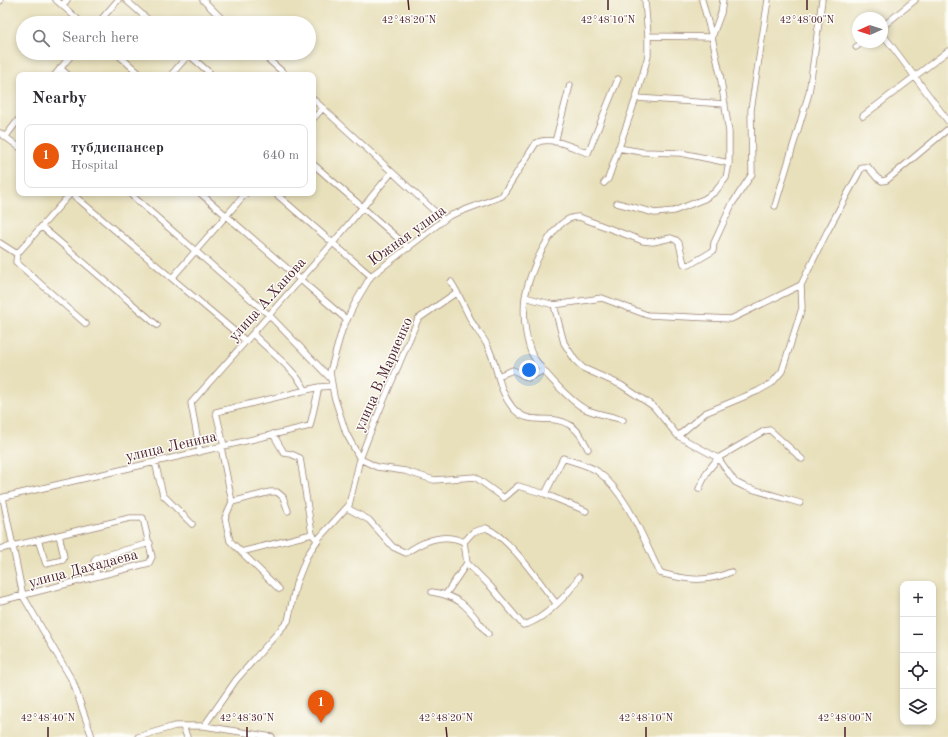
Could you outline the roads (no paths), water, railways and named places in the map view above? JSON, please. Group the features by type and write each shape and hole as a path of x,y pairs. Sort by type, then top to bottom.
{"street":[{"path":"56,0 74,16"},
{"path":"62,5 67,0"},
{"path":"104,16 118,0"},
{"path":"126,0 144,16"},
{"path":"203,0 219,16"},
{"path":"604,183 608,178 636,98 648,56 645,0"},
{"path":"617,203 655,213 674,211 704,199 715,192 726,178 729,163 729,132 712,36 702,0"},
{"path":"712,36 721,14 723,0"},
{"path":"623,420 584,409 542,371 532,353 527,339 525,297 540,253 562,223 573,216 619,231 643,241 653,242 671,238 676,240 680,243 684,264 689,265 712,251 714,243 732,204 752,174 751,110 768,0"},
{"path":"775,206 809,93 822,0"},
{"path":"888,21 915,0"},
{"path":"648,36 712,36"},
{"path":"888,41 916,76 948,121"},
{"path":"863,116 948,51"},
{"path":"57,72 67,60"},
{"path":"124,60 138,72"},
{"path":"173,72 183,60"},
{"path":"195,60 209,72"},
{"path":"269,60 283,72"},
{"path":"60,68 65,72"},
{"name":"Южная улица","path":"360,459 346,433 332,386 330,372 342,330 371,276 449,216 502,196 536,143 541,140 555,142 588,153 618,79"},
{"path":"555,142 570,85"},
{"path":"636,98 725,104"},
{"path":"316,102 444,220"},
{"path":"316,116 323,108"},
{"path":"6,136 16,124"},
{"path":"678,436 705,413 758,391 772,383 782,371 802,308 801,285 826,232 862,167 868,167 877,178 882,181 887,180 948,129"},
{"path":"0,133 16,144"},
{"path":"618,148 642,152 681,153 729,163"},
{"path":"316,167 409,248"},
{"name":"улица А.Ханова","path":"200,452 191,403 332,244 362,206 392,172"},
{"path":"68,196 17,254 16,262 86,324"},
{"path":"75,196 246,341"},
{"path":"132,196 269,315 331,380"},
{"path":"203,196 347,320"},
{"path":"172,278 244,196"},
{"path":"278,196 332,244 371,276"},
{"path":"42,226 157,325"},
{"path":"0,243 17,254"},
{"path":"451,282 458,292 471,320 488,346 500,387 511,406 518,413 531,419 559,421 568,424 581,435 588,449"},
{"path":"525,297 554,305 602,298 647,315 731,319 801,285"},
{"name":"улица В.Мариенко","path":"347,508 360,459 418,319 458,292"},
{"path":"554,305 564,343 575,360 589,371 620,386 653,406 678,436 718,458 735,482 745,487 800,504"},
{"path":"252,334 272,354 279,357 303,385 306,391"},
{"path":"498,376 513,370 528,378 542,371"},
{"path":"279,589 230,541 225,518 232,502 216,412 319,387 332,386"},
{"name":"улица Ленина","path":"1,498 310,426 319,387"},
{"path":"699,489 707,472 718,458 764,431 770,430 802,459"},
{"path":"273,434 284,453 300,458 312,534 318,540"},
{"path":"545,494 563,458 596,470 609,482 631,513 660,573 687,580 717,578 731,572"},
{"path":"360,459 378,467 404,471 434,480 475,477 504,498 518,486 545,494 586,511"},
{"path":"155,462 163,495 192,524"},
{"path":"232,502 270,492 277,492 284,497 288,511"},
{"path":"1,498 23,596 73,682 92,737"},
{"path":"204,726 236,680 288,621 296,584 307,556 318,540 347,508 369,520 398,551 406,553 422,542 454,537 464,542"},
{"name":"улица Дахадаева","path":"0,601 148,563 152,557 143,518 130,518 59,535"},
{"path":"446,594 466,563 464,542 473,532 486,528 494,532 509,545 556,603"},
{"path":"241,552 312,534"},
{"path":"0,549 59,535 64,557 63,560 46,564 44,562 38,540"},
{"path":"97,576 94,562 96,558 150,543"},
{"path":"466,563 491,587 523,625 528,624 549,612 579,577"},
{"path":"432,592 446,594 462,602 488,634"},
{"path":"138,737 175,726 204,726 241,735 272,737"},
{"path":"183,726 187,737"}],"place":[{"name":"тубдиспансер","path":"321,723"}]}
